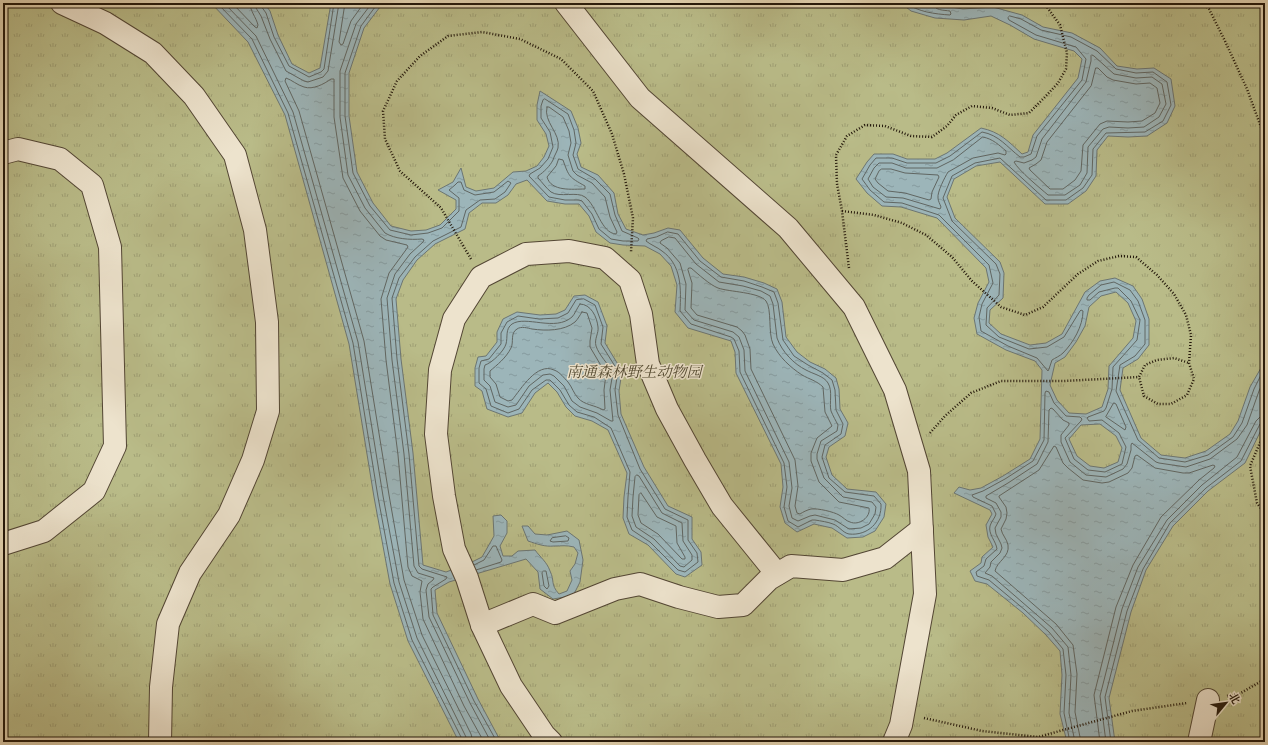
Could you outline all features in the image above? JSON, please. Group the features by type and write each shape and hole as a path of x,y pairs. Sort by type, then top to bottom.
{"street":[{"path":"62,3 106,23 153,53 194,96 234,155 255,230 266,322 268,411 253,460 229,514 190,573 168,624 161,687 160,742"},
{"path":"566,3 640,98 788,228 854,307 895,390 919,471 925,594 902,725 894,742"},
{"path":"3,153 18,149 60,159 92,185 110,247 115,446 94,491 44,531 3,544"},
{"path":"551,742 544,735 511,686 482,625 466,578 454,549 444,496 436,434 440,370 454,319 481,278 526,254 569,251 605,258 630,280 641,314 648,364 667,409 694,460 722,506 777,574"},
{"path":"482,625 533,604 555,613 614,589 640,584 679,597 718,607 743,605 769,579 791,566 844,570 885,558 922,528"},
{"path":"1199,742 1208,700"}],"path":[{"path":"850,270 837,184 836,155 847,136 865,125 885,126 911,136 932,137 947,126 956,115 972,106 992,108 1010,115 1029,113 1058,83 1066,69 1067,53 1060,25 1047,7 1042,3"},
{"path":"1202,3 1209,9 1247,89 1265,138"},
{"path":"481,278 469,254 441,208 400,171 385,139 383,111 397,81 420,56 448,36 482,32 520,39 561,59 592,91 612,134 624,174 633,218 630,280"},
{"path":"842,211 874,215 902,223 926,235 952,257 972,281 1001,307 1024,315 1043,307 1078,274 1098,261 1119,256 1136,257 1157,275 1174,294 1186,316 1191,335 1188,364 1194,379 1187,395 1171,404 1158,404 1144,396 1139,377 1145,365 1158,360 1174,358 1188,364"},
{"path":"913,452 945,416 971,393 1001,381 1139,377"},
{"path":"1265,431 1250,466 1257,503 1265,514"},
{"path":"904,714 982,731 1038,737 1132,711 1239,694 1265,679"}],"green space":[{"name":"南通森林野生动物园","path":"3,3 1265,3 1265,742 3,742"}],"water":[{"path":"211,3 264,3 270,11 278,35 292,64 309,73 320,68 331,3 383,3 364,28 349,73 349,116 357,172 373,203 391,226 411,231 426,230 440,225 456,209 456,200 438,190 453,182 461,168 466,187 476,191 494,188 513,172 526,171 537,166 544,157 549,146 546,134 537,120 537,105 540,91 571,111 578,128 581,143 577,154 581,167 598,175 614,193 618,214 626,229 643,235 668,228 680,230 703,258 723,274 744,277 777,289 782,302 786,337 797,352 810,362 825,369 836,378 839,389 840,409 848,423 845,436 829,447 826,457 832,475 847,489 876,492 886,504 884,517 875,531 863,537 847,538 832,528 814,524 797,532 785,523 780,507 783,487 781,464 736,373 735,352 731,341 688,328 675,312 677,285 671,266 660,254 645,246 610,243 596,232 589,216 579,204 565,204 547,201 527,180 516,184 508,195 496,203 482,203 469,213 465,229 435,244 417,260 403,280 396,299 401,359 413,453 423,565 446,572 482,557 494,536 493,516 501,515 507,521 507,533 500,546 503,556 512,556 518,551 535,550 549,568 554,588 559,594 567,591 572,580 570,571 575,564 578,553 574,547 544,546 528,541 522,526 528,526 535,534 547,535 567,531 579,540 583,560 580,582 574,594 565,597 553,599 540,589 538,572 526,559 449,582 435,590 437,613 478,699 501,742 459,742 408,641 390,584 349,344 285,115 248,42"},
{"path":"901,3 927,3 963,9 993,7 1022,15 1043,27 1072,33 1100,48 1117,66 1137,69 1154,68 1171,79 1175,106 1167,123 1147,136 1108,136 1097,150 1096,176 1086,191 1068,204 1045,204 1000,162 976,166 954,179 947,197 955,218 1000,262 1004,273 1003,298 990,310 989,323 1001,334 1030,345 1046,343 1062,334 1085,292 1100,281 1115,278 1133,286 1142,299 1149,319 1149,345 1138,359 1123,368 1120,390 1141,438 1161,455 1185,458 1206,451 1230,434 1238,421 1250,387 1265,361 1265,422 1245,463 1208,491 1173,526 1146,570 1131,612 1109,698 1115,742 1067,742 1060,714 1062,675 1060,651 1023,613 987,584 975,581 970,571 981,563 982,557 993,547 988,537 986,525 992,514 990,510 954,493 959,487 970,490 981,488 1030,459 1040,439 1042,370 1035,361 1006,350 977,334 974,318 978,303 989,282 986,268 937,218 901,207 882,206 867,193 856,179 874,154 893,154 907,159 935,159 947,153 981,128 999,135 1022,154 1028,152 1033,135 1078,78 1082,59 1074,51 1034,39 991,16 964,20 935,18 911,11","holes":["1116,292 1128,303 1136,321 1133,338 1109,366 1108,389 1102,407 1086,414 1069,413 1057,400 1050,385 1055,363 1065,357 1076,342 1085,326 1089,307 1101,296","1100,424 1116,436 1122,448 1118,462 1104,468 1090,466 1077,456 1069,439 1081,425"]},
{"path":"585,295 598,302 607,326 605,343 622,371 619,391 621,414 644,467 668,506 692,517 692,539 701,552 702,565 685,577 676,574 648,545 629,534 623,518 627,473 608,430 592,421 575,416 566,407 557,392 548,383 535,393 522,413 508,417 487,409 482,391 475,386 475,368 478,357 486,356 497,342 497,332 503,319 517,312 540,315 556,314 565,310 574,296"}]}
